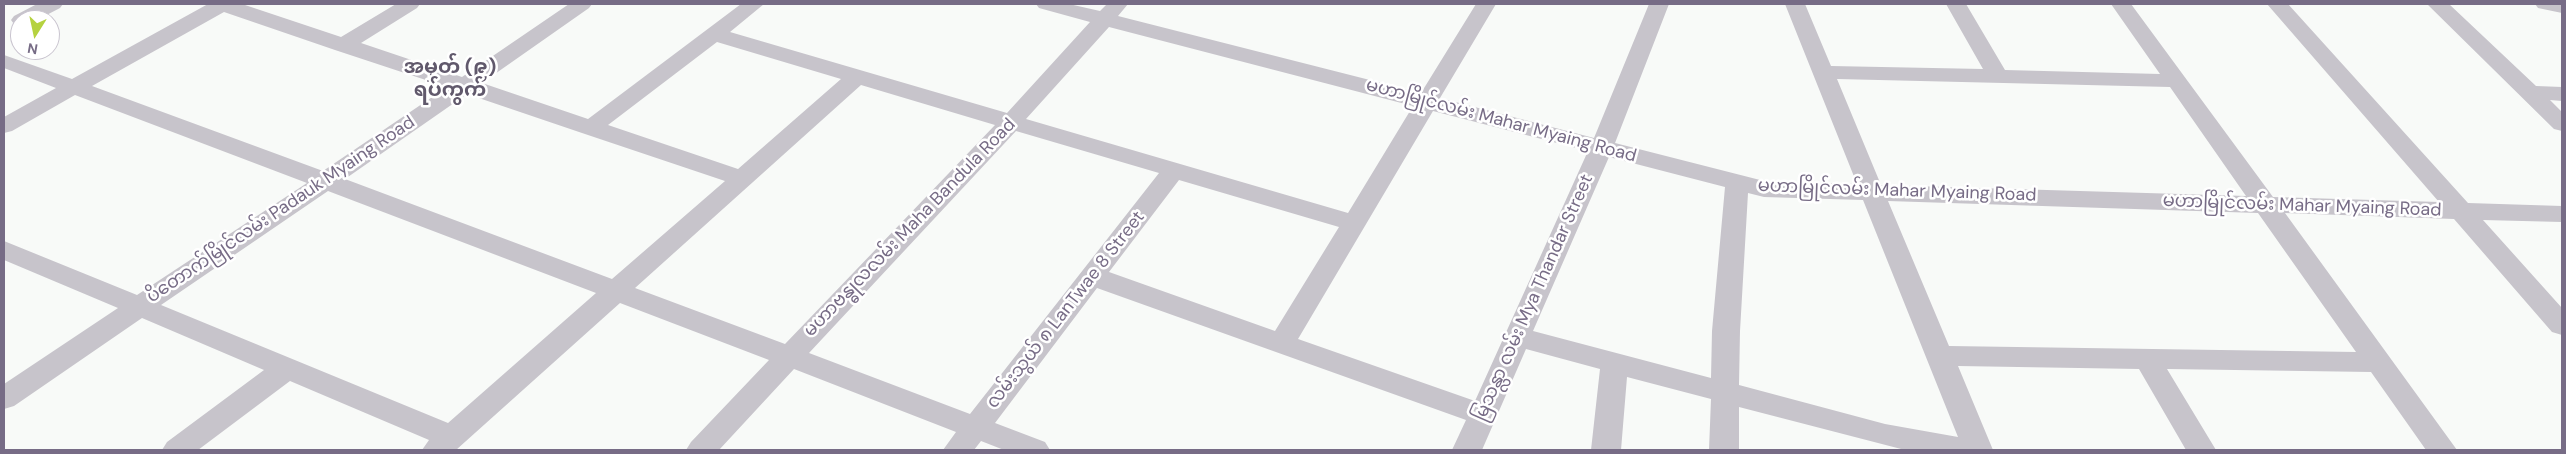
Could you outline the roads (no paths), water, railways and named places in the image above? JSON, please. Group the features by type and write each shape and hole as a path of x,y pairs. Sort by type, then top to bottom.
{"street":[{"path":"41,10 53,4"},
{"path":"4,126 223,4 742,178"},
{"path":"343,45 410,4"},
{"name":"ပိတောက်မြိုင်လမ်း Padauk Myaing Road","path":"4,398 326,181 582,4"},
{"path":"590,128 754,4"},
{"name":"မဟာမြိုင်လမ်း Mahar Myaing Road","path":"1046,4 1110,11 1427,101 1764,189 2562,214"},
{"path":"1282,342 1486,4"},
{"name":"မြသန္လာ လမ်း Mya Thandar Street","path":"1467,450 1602,146 1659,4"},
{"path":"1795,4 1978,450"},
{"path":"1956,4 1998,76"},
{"path":"2121,4 2376,362 2442,450"},
{"path":"2277,4 2562,325"},
{"path":"2437,4 2562,124"},
{"path":"2544,4 2562,7"},
{"name":"မဟာဗန္ဓုလလမ်း Maha Bandula Road","path":"701,450 1011,122 1110,11"},
{"path":"713,34 1354,222"},
{"path":"4,62 326,181 1035,450"},
{"path":"1822,72 2176,81"},
{"path":"4,250 287,368 445,444 856,77"},
{"path":"2529,93 2562,94"},
{"name":"လမ်းသွယ် ၈ LanTwae 8 Street","path":"958,450 1174,170"},
{"path":"1724,450 1726,331 1737,182"},
{"path":"1092,276 1483,415"},
{"path":"1517,337 1885,435 1964,450"},
{"path":"1940,356 2376,362"},
{"path":"2148,359 2200,450"},
{"path":"1606,450 1614,364"},
{"path":"177,450 287,368"}],"district":[{"name":"အမှတ် (၉) ရပ်ကွက်","path":"450,80"}]}
